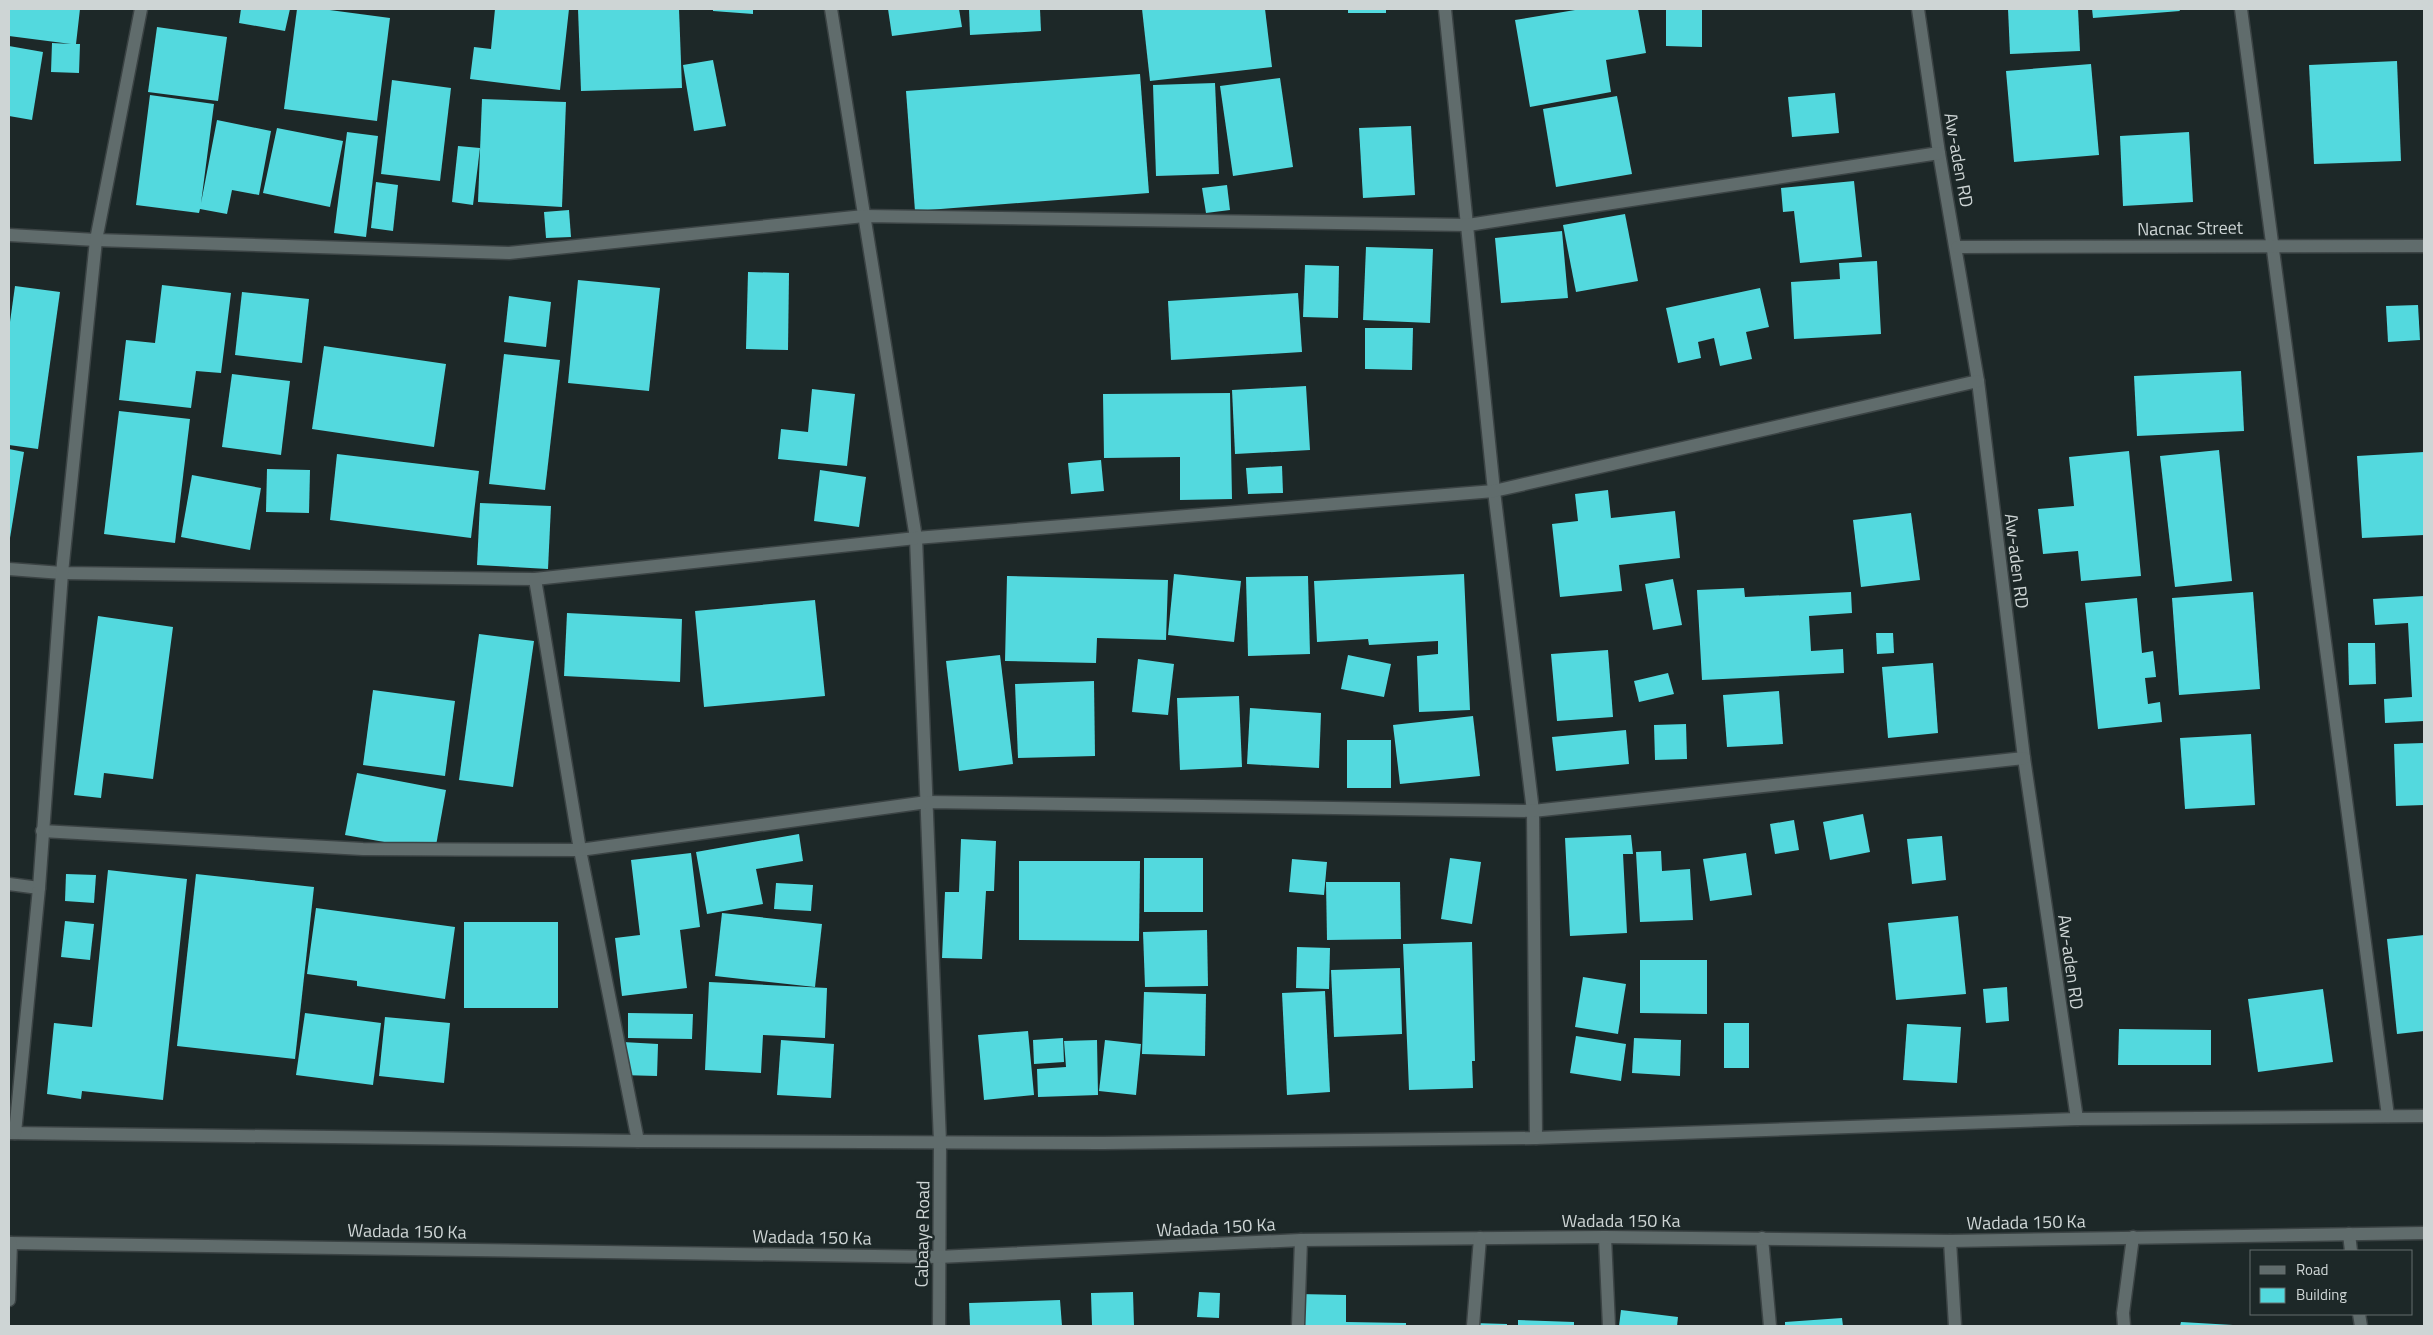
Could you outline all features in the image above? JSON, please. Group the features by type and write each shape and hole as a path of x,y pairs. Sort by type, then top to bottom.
{"street":[{"path":"141,9 96,240 62,573 39,888 12,1133 638,1141 1102,1143 1536,1138 2078,1119 2424,1116"},
{"name":"Cabaaye Road","path":"831,9 916,538 940,1142 939,1326"},
{"path":"1445,9 1494,491 1533,812 1536,1138"},
{"name":"Aw-aden RD","path":"1918,9 1939,153 1978,381 2024,758 2078,1119"},
{"path":"2241,9 2388,1116"},
{"path":"9,235 96,240 509,253 864,216 1468,225 1939,153"},
{"name":"Nacnac Street","path":"1956,247 2273,244 2424,246"},
{"path":"9,570 62,573 535,579 916,538 1494,491 1978,381"},
{"path":"535,579 580,850 638,1141"},
{"path":"42,831 363,849 580,850 926,802 1533,812 2024,758"},
{"path":"9,884 39,888"},
{"name":"Wadada 150 Ka","path":"10,1243 938,1256 1301,1240 1605,1237 1950,1241 2424,1233"},
{"path":"2349,1234 2351,1250"},
{"path":"1605,1237 1609,1326"},
{"path":"2124,1326 2133,1237"},
{"path":"1474,1326 1480,1238"},
{"path":"1762,1238 1770,1326"},
{"path":"1298,1326 1301,1240"},
{"path":"1950,1241 1955,1326"},
{"path":"9,1300 10,1243"}],"building":[{"path":"9,9 80,9 76,44 80,44 79,73 51,72 52,43 71,44 9,36"},
{"path":"241,9 290,9 285,31 239,23"},
{"path":"297,9 322,9 390,18 377,121 284,109"},
{"path":"495,9 569,9 560,90 470,79 474,47 491,49"},
{"path":"578,9 679,9 682,88 581,91"},
{"path":"713,9 753,9 753,14 713,11"},
{"path":"888,9 959,9 962,27 892,36"},
{"path":"969,9 1040,9 1041,31 970,35"},
{"path":"1142,9 1265,9 1272,67 1150,81"},
{"path":"1348,9 1386,9 1386,13 1348,13"},
{"path":"1581,9 1638,9 1646,53 1606,60 1611,92 1530,107 1515,20"},
{"path":"1666,9 1702,9 1702,47 1666,46"},
{"path":"2008,9 2078,9 2080,51 2010,54"},
{"path":"2092,9 2179,9 2180,11 2093,18"},
{"path":"157,27 227,37 218,101 148,92"},
{"path":"9,46 43,52 32,120 9,116"},
{"path":"713,60 726,126 694,131 683,65"},
{"path":"2397,61 2401,161 2314,164 2309,65"},
{"path":"2091,64 2099,155 2014,162 2006,71"},
{"path":"1140,74 1149,193 915,211 906,91"},
{"path":"1280,78 1293,167 1233,176 1220,86"},
{"path":"392,80 451,88 440,181 381,174"},
{"path":"1215,83 1219,174 1156,176 1153,85"},
{"path":"1835,93 1839,133 1792,137 1788,97"},
{"path":"150,95 214,104 201,203 217,120 271,131 259,195 232,190 227,214 200,209 199,213 136,205"},
{"path":"1617,96 1632,174 1556,187 1543,109"},
{"path":"482,99 566,102 562,207 478,202"},
{"path":"1411,126 1415,195 1363,198 1359,128"},
{"path":"277,128 343,141 330,207 263,193"},
{"path":"347,132 378,136 366,237 334,233"},
{"path":"2189,132 2193,202 2123,206 2120,136"},
{"path":"458,146 480,148 473,205 452,202"},
{"path":"1854,181 1862,257 1800,263 1794,211 1783,212 1781,188"},
{"path":"376,182 398,185 393,231 371,228"},
{"path":"1227,185 1230,210 1206,213 1202,188"},
{"path":"569,210 571,237 546,238 544,212"},
{"path":"1625,214 1638,281 1576,292 1563,225"},
{"path":"1562,231 1568,298 1501,303 1495,238"},
{"path":"1366,247 1433,249 1430,323 1363,320"},
{"path":"1877,261 1881,334 1794,339 1791,282 1840,279 1839,263"},
{"path":"1305,265 1339,266 1338,318 1303,317"},
{"path":"748,272 789,273 788,350 746,349"},
{"path":"578,280 660,288 649,391 568,383"},
{"path":"162,285 231,293 221,373 196,371 191,408 119,400 126,340 155,343"},
{"path":"15,286 60,292 38,449 9,445 9,329"},
{"path":"1760,288 1769,327 1746,332 1752,359 1720,366 1714,338 1698,342 1701,358 1678,363 1666,308"},
{"path":"242,292 309,299 302,363 235,355"},
{"path":"1298,293 1302,352 1171,360 1168,301"},
{"path":"509,296 551,302 546,347 504,342"},
{"path":"2418,305 2420,340 2388,342 2386,306"},
{"path":"1365,328 1413,328 1412,370 1365,369"},
{"path":"324,346 446,364 434,447 312,429"},
{"path":"504,354 560,360 545,490 489,484"},
{"path":"2241,371 2244,431 2137,436 2134,376"},
{"path":"232,374 290,381 281,455 222,447"},
{"path":"1306,386 1310,450 1235,454 1232,390"},
{"path":"812,389 855,394 847,466 778,459 781,429 808,432"},
{"path":"1230,393 1232,499 1180,500 1180,457 1104,458 1103,394"},
{"path":"119,411 190,419 175,543 104,534"},
{"path":"9,449 24,452 10,538 9,538"},
{"path":"2219,450 2232,581 2175,587 2160,456"},
{"path":"2129,451 2141,576 2081,581 2078,551 2043,554 2038,509 2074,506 2069,457"},
{"path":"2424,452 2424,535 2362,538 2357,456"},
{"path":"337,454 479,471 471,538 330,520"},
{"path":"1101,460 1104,491 1071,494 1068,463"},
{"path":"1282,466 1283,493 1248,494 1246,468"},
{"path":"267,469 310,470 309,513 266,512"},
{"path":"820,470 866,477 859,527 814,521"},
{"path":"192,475 261,488 250,550 181,537"},
{"path":"1608,490 1611,518 1675,511 1680,558 1619,565 1622,591 1560,597 1552,524 1578,521 1575,494"},
{"path":"480,503 551,506 548,569 477,565"},
{"path":"1911,513 1920,580 1861,587 1853,520"},
{"path":"1174,574 1241,581 1234,642 1168,635"},
{"path":"1464,574 1470,710 1419,712 1417,656 1438,654 1438,641 1369,645 1368,639 1317,642 1314,581"},
{"path":"1007,576 1168,580 1166,640 1097,638 1096,663 1005,661"},
{"path":"1308,576 1310,654 1248,656 1246,577"},
{"path":"1673,579 1682,625 1653,630 1645,584"},
{"path":"1744,588 1745,597 1851,592 1852,613 1809,616 1811,651 1843,649 1844,673 1702,680 1697,590"},
{"path":"2253,592 2260,689 2179,695 2172,598"},
{"path":"2424,596 2424,721 2385,723 2384,699 2412,697 2408,623 2375,625 2373,599"},
{"path":"2137,598 2142,653 2153,651 2156,677 2145,678 2148,704 2160,702 2162,722 2098,729 2085,603"},
{"path":"815,600 825,696 704,707 695,611"},
{"path":"567,613 682,619 680,682 564,676"},
{"path":"98,616 173,627 153,779 104,773 101,798 74,795"},
{"path":"1876,633 1893,633 1894,653 1877,654"},
{"path":"479,634 534,641 513,787 459,780"},
{"path":"2348,643 2375,643 2376,684 2349,685"},
{"path":"1608,650 1613,717 1557,721 1551,654"},
{"path":"1000,655 1013,764 959,771 946,661"},
{"path":"1348,655 1391,664 1384,697 1341,689"},
{"path":"1138,659 1174,664 1168,715 1132,712"},
{"path":"1933,663 1938,733 1888,738 1882,667"},
{"path":"1668,673 1674,694 1639,702 1634,681"},
{"path":"1094,681 1095,756 1018,758 1015,684"},
{"path":"373,690 455,701 445,776 363,765"},
{"path":"1779,691 1783,744 1727,747 1723,695"},
{"path":"1239,696 1242,767 1180,770 1177,698"},
{"path":"1250,708 1321,713 1319,768 1247,764"},
{"path":"1473,716 1480,776 1400,784 1393,725"},
{"path":"1686,724 1687,759 1655,760 1654,725"},
{"path":"1626,730 1629,764 1556,771 1552,737"},
{"path":"2251,734 2255,805 2185,809 2180,738"},
{"path":"1347,740 1391,740 1391,788 1347,788"},
{"path":"2424,743 2424,805 2396,806 2394,744"},
{"path":"357,773 446,790 435,851 345,835"},
{"path":"1863,814 1870,852 1830,860 1823,822"},
{"path":"1794,820 1799,850 1775,854 1770,824"},
{"path":"799,834 803,861 756,869 763,904 707,914 696,852"},
{"path":"1631,835 1633,854 1623,854 1627,933 1570,936 1565,838"},
{"path":"1942,836 1946,880 1912,884 1907,839"},
{"path":"961,839 996,841 994,891 986,891 982,959 942,958 945,892 959,892"},
{"path":"1661,851 1662,871 1690,869 1693,920 1640,922 1636,852"},
{"path":"691,853 700,927 680,930 687,988 622,996 615,938 640,935 631,860"},
{"path":"1746,853 1752,895 1710,901 1703,859"},
{"path":"1144,858 1203,858 1203,912 1144,912"},
{"path":"1450,858 1481,862 1472,924 1441,919"},
{"path":"1292,859 1327,862 1324,895 1289,892"},
{"path":"1019,861 1140,861 1139,941 1019,940"},
{"path":"108,870 187,879 163,1100 82,1091 81,1099 47,1094 54,1023 92,1027"},
{"path":"66,874 96,875 94,903 65,901"},
{"path":"196,874 314,887 295,1059 177,1046"},
{"path":"1326,882 1400,882 1401,939 1327,940"},
{"path":"776,883 813,885 811,911 774,909"},
{"path":"316,908 455,927 445,999 357,986 357,981 307,974"},
{"path":"722,913 822,924 815,987 715,976"},
{"path":"1958,916 1966,994 1896,1000 1888,923"},
{"path":"65,921 94,924 90,960 61,957"},
{"path":"464,922 558,922 558,1008 464,1008"},
{"path":"1207,930 1208,986 1145,987 1143,932"},
{"path":"2424,935 2424,1031 2397,1034 2387,939"},
{"path":"1472,942 1475,1061 1472,1061 1473,1088 1409,1090 1403,944"},
{"path":"1297,947 1330,948 1329,989 1296,988"},
{"path":"1640,960 1707,960 1707,1014 1640,1013"},
{"path":"1400,968 1402,1034 1334,1037 1331,970"},
{"path":"1583,977 1626,984 1618,1034 1575,1027"},
{"path":"709,982 827,988 825,1038 763,1035 761,1073 705,1070"},
{"path":"2007,987 2009,1021 1986,1023 1983,989"},
{"path":"2323,989 2333,1062 2258,1072 2248,999"},
{"path":"1325,991 1330,1092 1287,1095 1282,993"},
{"path":"1144,992 1206,994 1205,1056 1142,1054"},
{"path":"305,1013 381,1023 373,1085 296,1075"},
{"path":"628,1013 693,1014 692,1039 628,1038"},
{"path":"385,1017 450,1023 444,1083 379,1076"},
{"path":"1724,1023 1749,1023 1749,1068 1724,1068"},
{"path":"1907,1024 1961,1027 1957,1083 1903,1080"},
{"path":"2119,1029 2211,1030 2211,1065 2118,1065"},
{"path":"1028,1031 1034,1095 984,1100 978,1035"},
{"path":"1576,1036 1626,1044 1621,1081 1570,1073"},
{"path":"1063,1038 1064,1062 1034,1064 1033,1040"},
{"path":"1634,1038 1681,1040 1680,1076 1632,1073"},
{"path":"781,1040 834,1044 831,1098 777,1095"},
{"path":"1097,1040 1098,1095 1038,1097 1037,1069 1066,1067 1064,1041"},
{"path":"1105,1040 1141,1044 1136,1095 1099,1091"},
{"path":"623,1042 658,1044 657,1076 621,1075"},
{"path":"1133,1292 1134,1326 1092,1326 1091,1293"},
{"path":"1199,1292 1220,1293 1219,1318 1197,1317"},
{"path":"1299,1294 1346,1295 1346,1322 1406,1323 1406,1326 1298,1326"},
{"path":"1060,1300 1062,1326 970,1326 969,1303"},
{"path":"1621,1310 1678,1317 1677,1326 1619,1326"},
{"path":"1842,1318 1843,1326 1785,1326 1785,1322"},
{"path":"1518,1320 1574,1322 1574,1326 1518,1326"},
{"path":"2181,1322 2233,1325 2233,1326 2180,1326"},
{"path":"1473,1323 1507,1324 1507,1326 1473,1326"}]}
